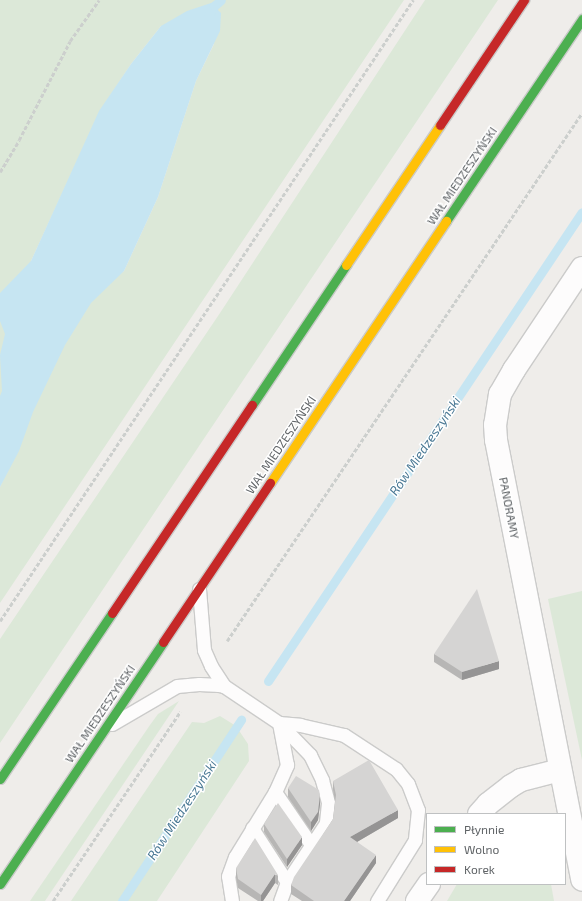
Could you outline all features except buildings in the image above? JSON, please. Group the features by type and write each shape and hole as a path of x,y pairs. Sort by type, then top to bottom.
{"main road":[{"path":"0,779 524,0"},
{"name":"WAŁ MIEDZESZYŃSKI","path":"0,884 582,19"}],"street":[{"name":"PANORAMY","path":"582,268 514,370 500,394 495,425 496,440 560,770 579,850 582,880"},
{"path":"480,813 488,804 521,780 560,770"},
{"path":"417,901 428,885"}],"lane":[{"path":"199,589 204,650 211,666 224,686 279,723 310,755 322,780 328,803 326,823 287,882 280,901"},
{"path":"105,728 177,686 199,684 224,686"},
{"path":"232,901 228,876 235,856 275,792 287,765 279,723"},
{"path":"279,723 300,725 344,735 396,769 408,784 418,810 415,840 377,901"},
{"path":"275,792 312,846"},
{"path":"252,828 287,882"}],"path":[{"path":"0,172 19,140 70,41 99,0"},
{"path":"0,621 413,0"},
{"path":"211,666 582,113"},
{"path":"53,901 199,684"}],"green space":[{"path":"0,0 404,0 0,603 0,487 24,435 0,419","holes":["161,26 214,44 196,81 158,197 124,271 67,311 31,261 100,111 131,64"]},
{"path":"425,0 498,0 0,743 0,639 220,313"},
{"path":"582,591 582,760 548,599"},
{"path":"179,701 45,901 30,901 158,714"},
{"path":"220,716 236,726 248,744 249,761 157,901 71,901 192,722 204,723"},
{"path":"456,885 551,885 554,901 447,901"}],"water":[{"path":"211,3 221,13 220,31 196,81 158,197 124,271 91,303 65,345 33,412 19,451 0,487 0,396 2,391 0,355 5,334 0,321 0,293 31,261 99,111 131,64 161,26 187,11"}],"waterway":[{"path":"208,16 214,6 221,0"},
{"name":"Rów Miedzeszyński","path":"268,681 582,212"},
{"name":"Rów Miedzeszyński","path":"122,901 241,720"}],"traffic: fast":[{"path":"446,221 582,19"},
{"path":"252,405 346,265"},
{"path":"0,779 112,613"},
{"path":"0,884 163,642"}],"traffic: slow":[{"path":"346,265 440,125"},
{"path":"270,483 446,221"}],"traffic: jam":[{"path":"440,125 524,0"},
{"path":"112,613 252,405"},
{"path":"163,642 270,483"}]}
